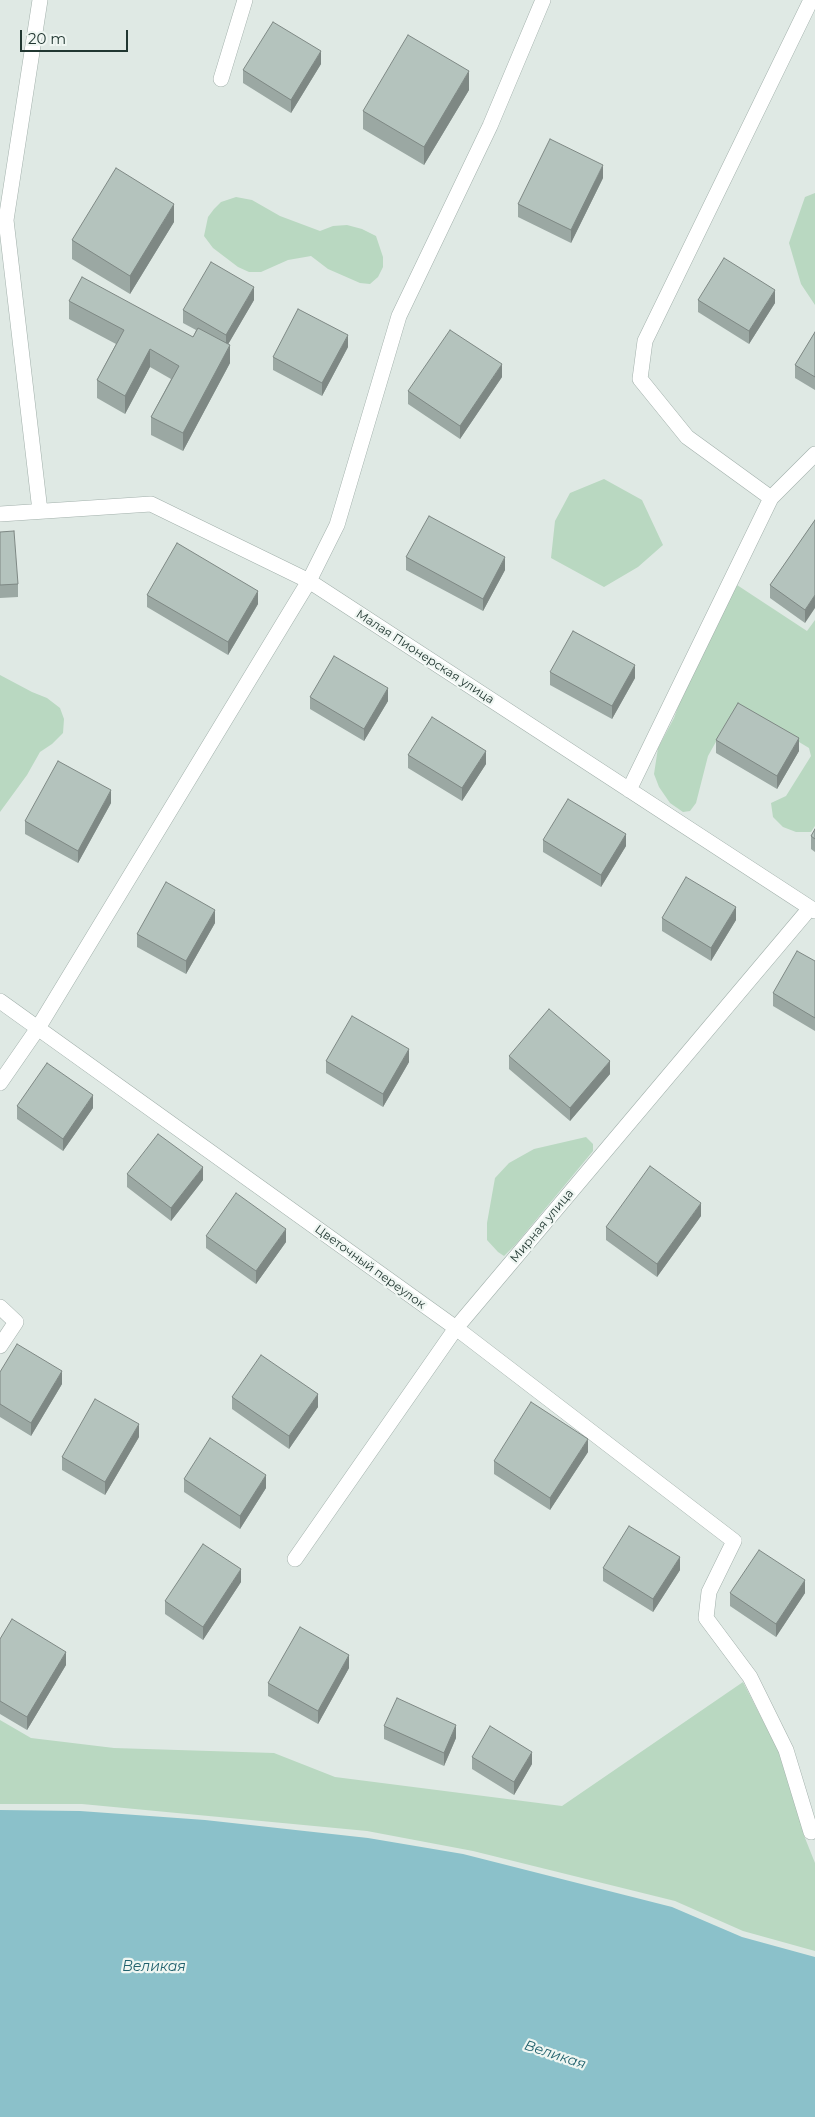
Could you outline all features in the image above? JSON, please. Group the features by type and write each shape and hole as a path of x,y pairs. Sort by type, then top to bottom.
{"street":[{"path":"40,0 6,220 40,511"},
{"path":"221,79 245,0"},
{"path":"0,1083 38,1028 309,581 337,525 399,316 490,126 543,0"},
{"path":"771,498 687,438 640,379 644,341 811,0"},
{"path":"629,790 771,498 815,454"},
{"name":"Малая Пионерская улица","path":"0,514 151,504 309,581 813,909"},
{"name":"Мирная улица","path":"294,1559 456,1328 813,909"},
{"name":"Цветочный переулок","path":"0,1002 456,1328 734,1541 709,1592 706,1618 750,1677 786,1750 814,1832"},
{"path":"0,1307 16,1322 0,1346"}],"green space":[{"path":"815,193 815,305 801,284 789,243 805,197"},
{"path":"236,197 252,200 280,216 320,231 333,226 347,225 362,229 376,236 383,257 383,267 378,277 370,284 360,283 328,269 311,256 288,260 261,272 249,272 238,267 213,248 204,236 208,217 214,209 221,202"},
{"path":"604,479 642,500 663,545 638,567 604,587 551,558 555,521 570,493"},
{"path":"737,585 807,631 815,620 815,826 811,832 796,832 783,827 773,817 771,803 786,796 811,756 809,748 741,707 731,715 708,756 696,803 690,811 683,812 670,803 659,787 654,774 658,748 674,718 685,687"},
{"path":"0,675 47,698 60,708 64,719 63,733 40,752 27,775 0,812"},
{"path":"586,1137 593,1144 593,1151 516,1244 504,1256 498,1252 487,1240 487,1223 495,1178 509,1163 534,1149"},
{"path":"743,1682 781,1756 805,1838 815,1863 815,1951 743,1931 675,1901 473,1851 367,1831 82,1804 0,1804 0,1720 31,1738 114,1748 274,1753 335,1777 562,1806"}],"water":[{"name":"Великая","path":"0,1810 80,1811 205,1820 368,1838 463,1854 672,1907 742,1937 815,1957 815,2117 0,2117"}],"building":[{"path":"273,22 321,51 291,100 243,70"},
{"path":"408,35 469,71 424,147 363,111"},
{"path":"550,139 603,165 571,230 518,204"},
{"path":"116,168 174,204 130,276 72,240"},
{"path":"724,258 775,290 749,331 698,300"},
{"path":"211,262 254,287 226,335 183,310"},
{"path":"82,277 193,337 198,328 230,345 183,433 151,417 179,366 150,349 125,396 97,380 124,330 69,301"},
{"path":"298,309 348,335 322,383 273,357"},
{"path":"450,330 502,364 460,426 408,391"},
{"path":"815,332 815,377 795,365"},
{"path":"429,516 505,557 483,599 406,557"},
{"path":"815,520 815,595 805,610 770,585"},
{"path":"14,531 18,584 0,585 0,532"},
{"path":"177,543 258,591 228,642 147,595"},
{"path":"573,631 635,665 612,706 550,672"},
{"path":"334,656 388,688 364,729 310,697"},
{"path":"738,703 799,738 777,776 716,740"},
{"path":"432,717 486,751 462,788 408,755"},
{"path":"58,761 111,790 78,851 25,821"},
{"path":"568,799 626,834 601,875 543,840"},
{"path":"815,829 815,839 811,836"},
{"path":"686,877 736,907 711,948 662,918"},
{"path":"166,882 215,910 186,961 137,934"},
{"path":"797,951 815,961 815,1018 773,993"},
{"path":"549,1009 610,1061 570,1108 509,1056"},
{"path":"352,1016 409,1049 383,1094 326,1061"},
{"path":"47,1063 93,1095 63,1139 17,1106"},
{"path":"158,1134 203,1167 171,1208 127,1174"},
{"path":"650,1166 701,1203 657,1264 606,1227"},
{"path":"236,1193 286,1229 256,1271 206,1236"},
{"path":"17,1344 62,1371 31,1423 0,1404 0,1372"},
{"path":"261,1355 318,1394 289,1436 232,1397"},
{"path":"95,1399 139,1424 105,1482 62,1457"},
{"path":"531,1402 588,1439 550,1498 494,1461"},
{"path":"210,1438 266,1475 240,1516 184,1479"},
{"path":"629,1526 680,1557 653,1599 603,1568"},
{"path":"203,1544 241,1569 203,1627 165,1601"},
{"path":"759,1550 805,1580 776,1624 730,1593"},
{"path":"12,1619 66,1652 27,1717 0,1701 0,1639"},
{"path":"300,1627 349,1655 318,1711 268,1683"},
{"path":"397,1698 456,1725 444,1753 384,1726"},
{"path":"490,1726 532,1752 514,1782 472,1757"}]}
